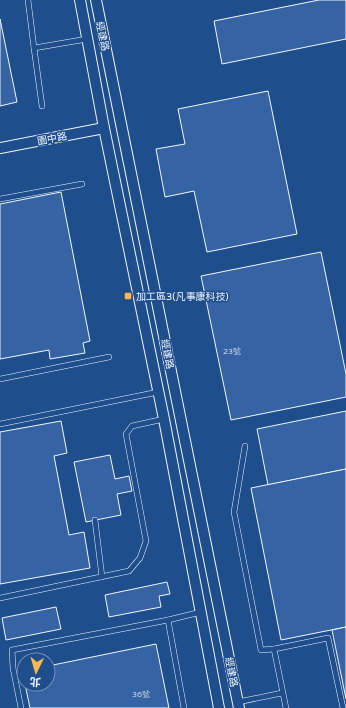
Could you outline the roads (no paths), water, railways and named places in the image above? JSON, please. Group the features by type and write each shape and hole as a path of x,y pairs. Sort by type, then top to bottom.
{"street":[{"name":"經建路","path":"80,0 104,128 164,419 219,708"},
{"name":"經建路","path":"96,0 238,705"},
{"name":"園中路","path":"0,148 104,128"}],"lane":[{"path":"28,0 42,106"},
{"path":"34,48 87,39"},
{"path":"0,199 82,184"},
{"path":"0,379 109,357"},
{"path":"0,424 158,392"},
{"path":"0,598 129,571 140,558 146,541 126,434 132,426 164,419"},
{"path":"245,446 234,512 261,650 274,649 328,638 343,708"},
{"path":"95,520 102,577"},
{"path":"21,708 13,668 12,650 168,620 201,612"},
{"path":"168,620 184,708"},
{"path":"274,649 286,708"},
{"path":"238,705 282,693"}],"place":[{"name":"加工區3(凡事康科技)","path":"128,296"}]}
